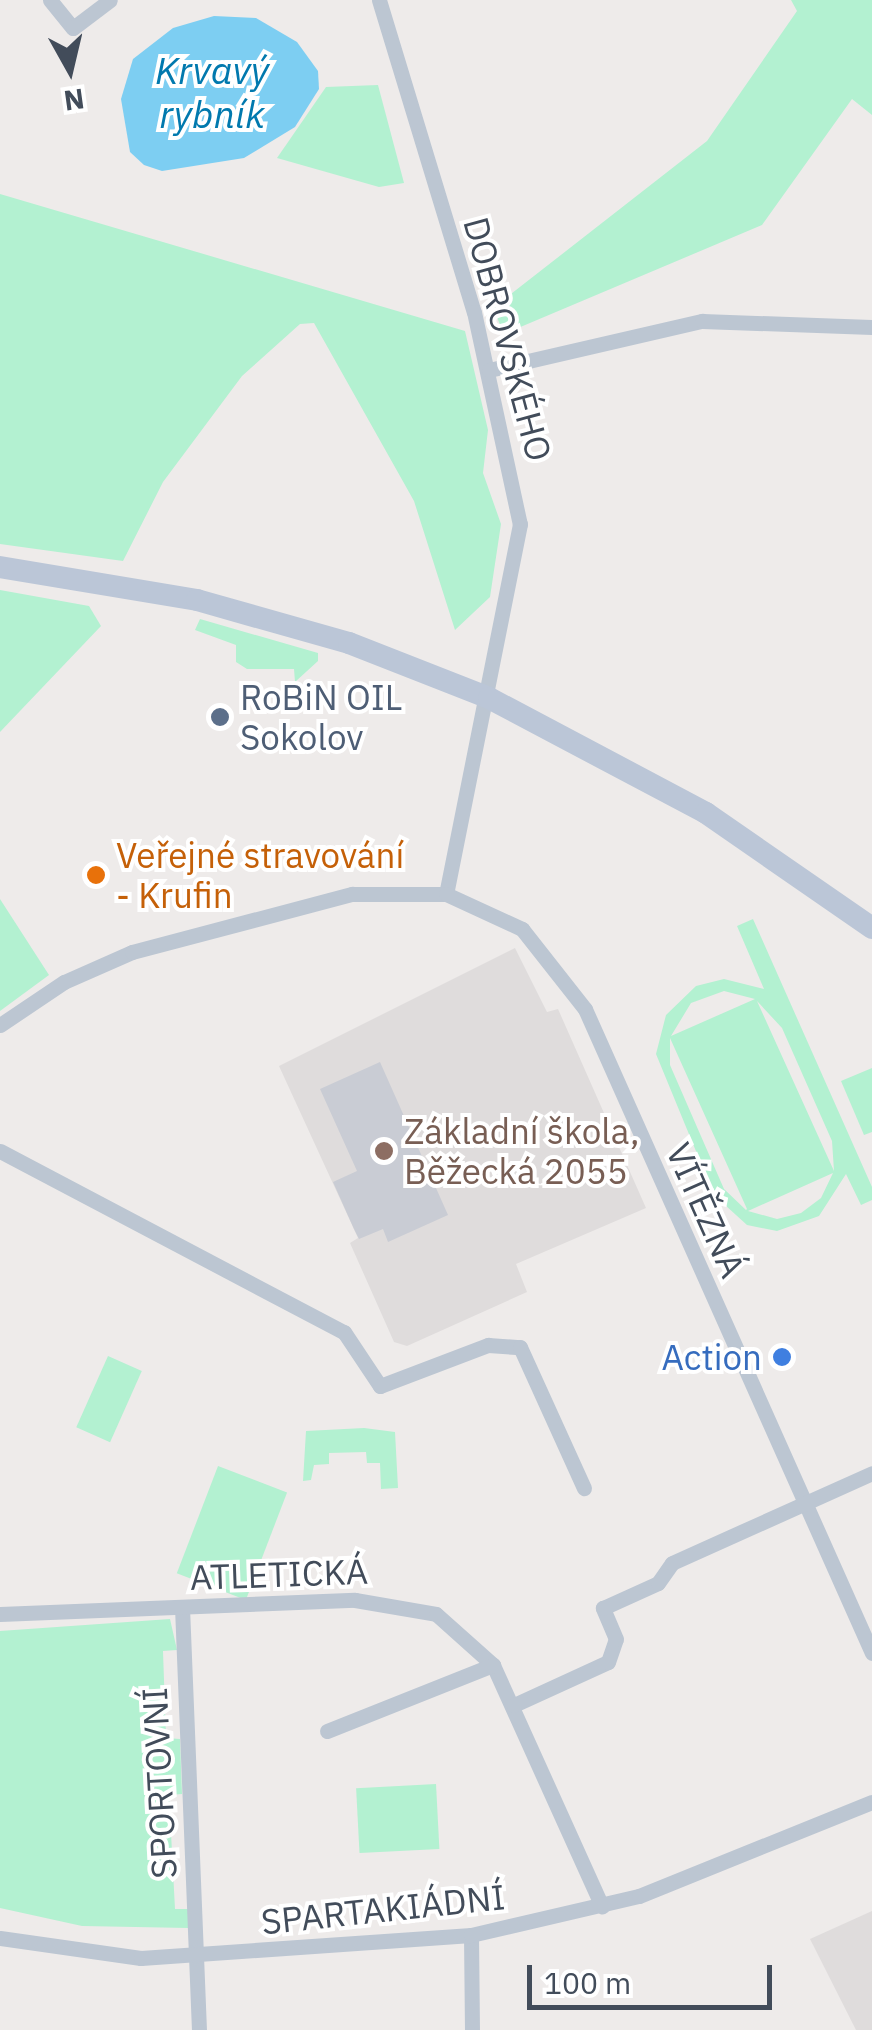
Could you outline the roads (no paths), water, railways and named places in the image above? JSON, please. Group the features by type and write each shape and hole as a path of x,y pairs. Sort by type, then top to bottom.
{"main road":[{"path":"0,568 198,600 348,643 489,698 706,813 872,928"}],"street":[{"path":"50,0 73,28 110,0"},
{"name":"DOBROVSKÉHO","path":"378,0 490,370 520,524 517,568 488,668 489,698 446,894"},
{"path":"490,370 702,321 872,327"},
{"name":"VÍTĚZNÁ","path":"0,1025 64,982 204,929 352,894 446,894 522,929 586,1009 872,1654"},
{"path":"0,1151 344,1332 380,1386 406,1381 488,1345 520,1347 584,1488"},
{"path":"514,1704 614,1656 603,1608 658,1583 672,1563 872,1473"},
{"name":"ATLETICKÁ","path":"0,1614 403,1603 457,1625 493,1665 514,1704 602,1906"},
{"name":"SPORTOVNÍ","path":"182,1607 198,2030"},
{"path":"327,1732 493,1665"},
{"name":"SPARTAKIÁDNÍ","path":"0,1938 86,1956 194,1956 471,1935 602,1906 872,1802"},
{"path":"471,1935 472,2030"}],"water":[{"name":"Krvavý rybník","path":"214,16 256,18 297,42 318,71 319,89 295,127 244,158 162,171 144,165 130,152 121,99 133,59 173,28"}],"place":[{"name":"RoBiN OIL Sokolov","path":"220,717"},
{"name":"Veřejné stravování - Krufin","path":"96,875"},
{"name":"Základní škola, Běžecká 2055","path":"384,1151"},
{"name":"Action","path":"782,1357"}]}
